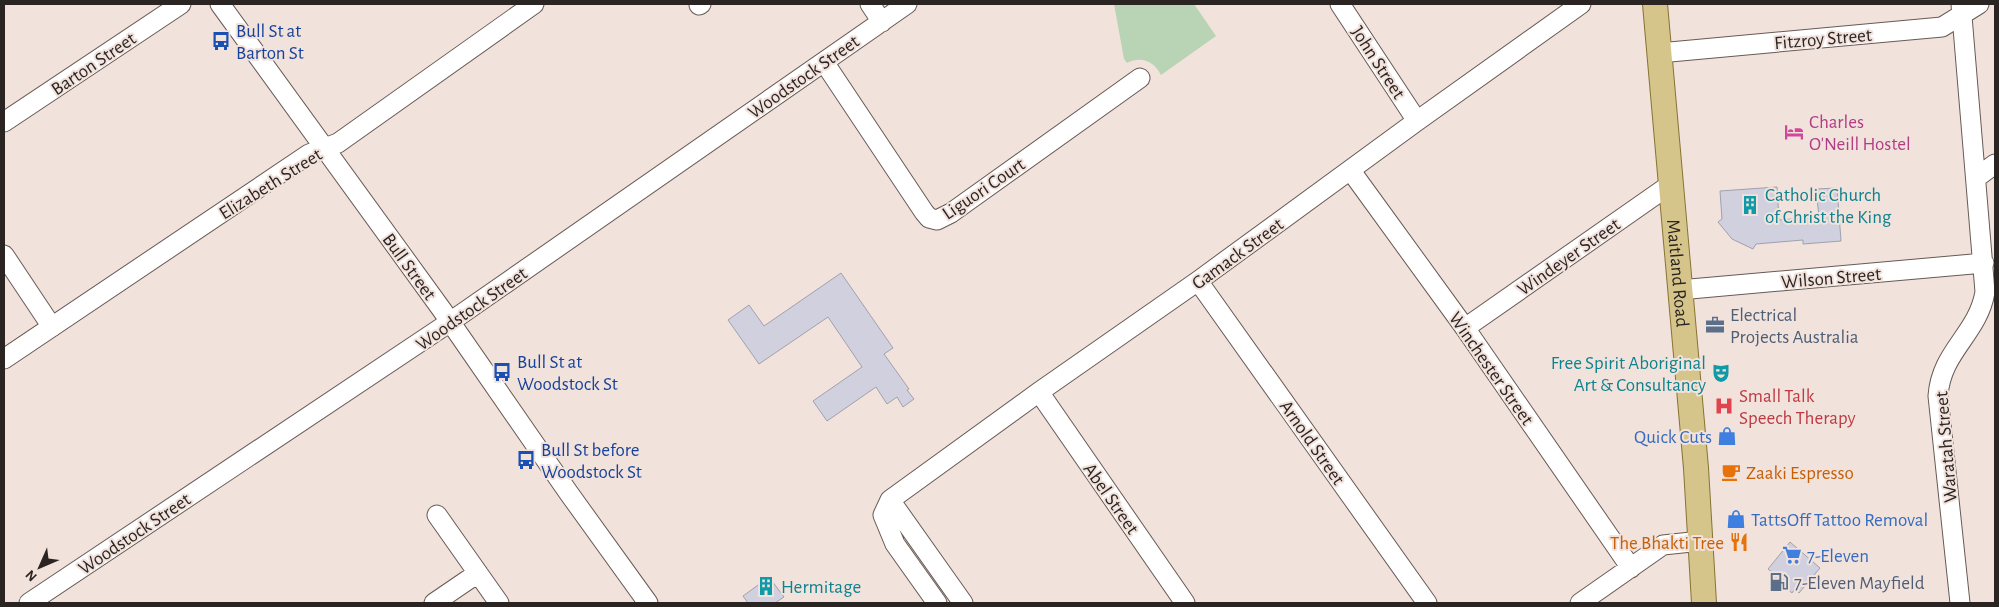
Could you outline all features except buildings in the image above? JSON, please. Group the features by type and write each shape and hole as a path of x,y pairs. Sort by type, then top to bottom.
{"main road":[{"name":"Maitland Road","path":"1655,4 1701,541 1704,603"}],"street":[{"name":"Barton Street","path":"4,122 181,4"},
{"name":"Bull Street","path":"220,4 450,322 648,603"},
{"name":"Elizabeth Street","path":"4,360 309,154 338,143 534,4"},
{"path":"870,4 882,22"},
{"name":"Woodstock Street","path":"29,603 450,322 907,4"},
{"name":"John Street","path":"1340,4 1417,120"},
{"name":"Gamack Street","path":"890,500 1039,392 1198,281 1351,171 1417,120 1581,4"},
{"name":"Fitzroy Street","path":"1659,52 1942,27 1962,10 1979,4"},
{"name":"Waratah Street","path":"1960,603 1938,396 1939,383 1946,363 1977,318 1983,305 1985,292 1962,10"},
{"name":"Liguori Court","path":"824,62 924,212 929,218 937,220 951,213 1140,78"},
{"path":"1976,178 1995,164"},
{"name":"Winchester Street","path":"1351,171 1465,328 1631,568"},
{"name":"Windeyer Street","path":"1465,328 1671,184"},
{"path":"4,255 52,327"},
{"name":"Wilson Street","path":"1679,290 1984,263"},
{"name":"Arnold Street","path":"1198,281 1427,603"},
{"name":"Abel Street","path":"1039,392 1185,603"},
{"path":"937,603 895,544 883,514 890,500 963,603"},
{"path":"438,515 499,603"},
{"path":"1580,603 1663,546 1701,541"},
{"path":"434,603 478,573"}],"green space":[{"path":"1114,4 1194,4 1216,36 1161,75 1155,66 1147,61 1137,60 1127,63 1124,59"}],"place":[{"name":"Bull St at Barton St","path":"221,41"},
{"name":"Charles O'Neill Hostel","path":"1794,132"},
{"name":"Catholic Church of Christ the King","path":"1750,205"},
{"name":"Electrical Projects Australia","path":"1715,325"},
{"name":"Bull St at Woodstock St","path":"502,372"},
{"name":"Free Spirit Aboriginal Art & Consultancy","path":"1721,373"},
{"name":"Small Talk Speech Therapy","path":"1724,406"},
{"name":"Quick Cuts","path":"1727,436"},
{"name":"Bull St before Woodstock St","path":"526,460"},
{"name":"Zaaki Espresso","path":"1731,472"},
{"name":"TattsOff Tattoo Removal","path":"1736,519"},
{"name":"The Bhakti Tree","path":"1739,542"},
{"name":"7-Eleven","path":"1792,555"},
{"name":"7-Eleven Mayfield","path":"1779,582"},
{"name":"Hermitage","path":"766,586"}]}
